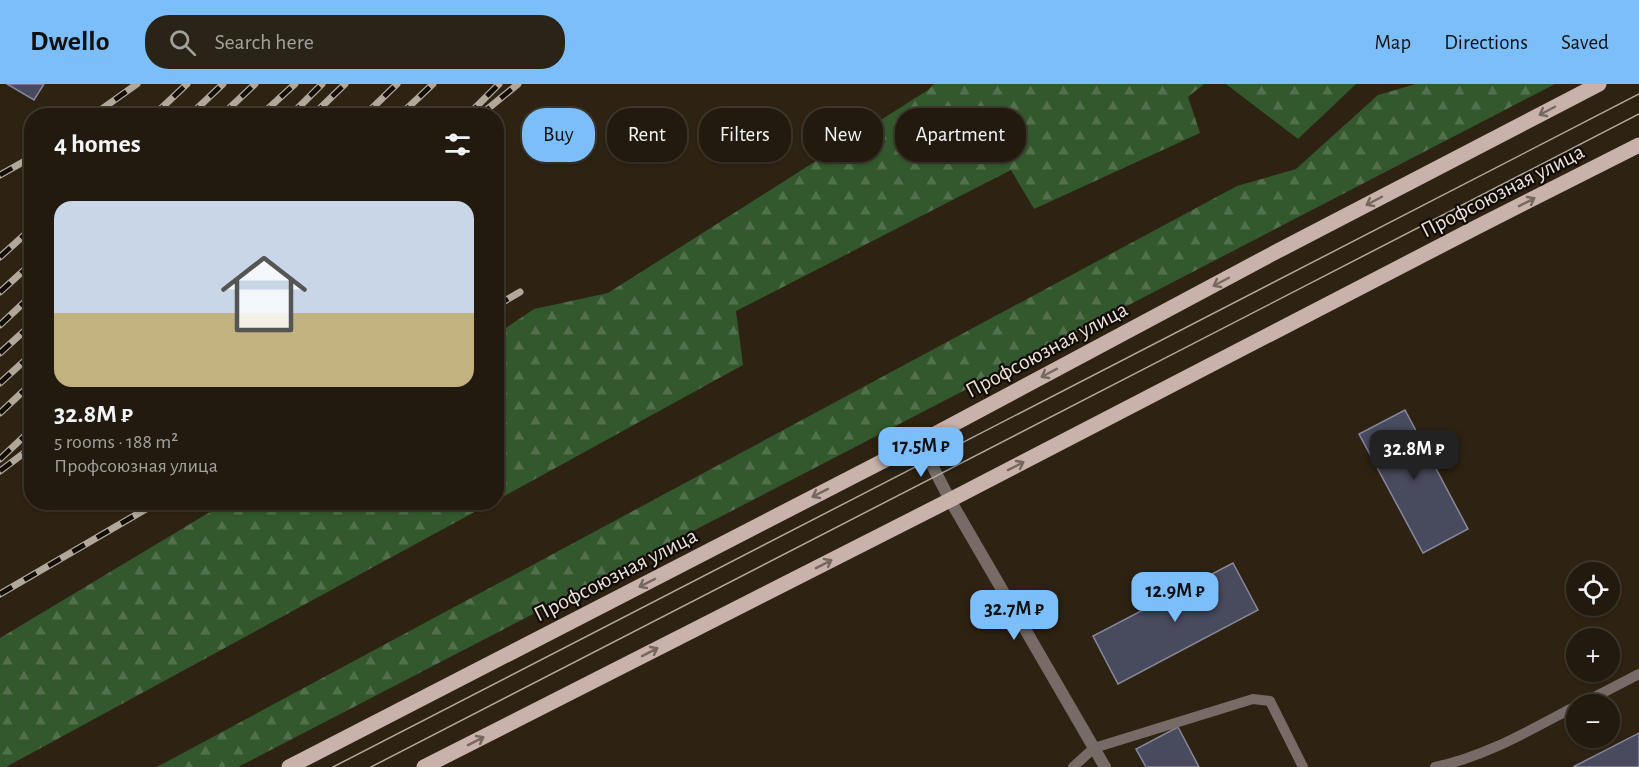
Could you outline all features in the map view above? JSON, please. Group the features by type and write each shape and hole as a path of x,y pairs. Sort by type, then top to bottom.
{"main road":[{"name":"Профсоюзная улица","path":"290,767 920,442 1599,84"},
{"name":"Профсоюзная улица","path":"424,767 950,500 1639,145"}],"street":[{"path":"920,442 950,500 1105,767"}],"lane":[{"path":"1601,694 1639,674"},
{"path":"1078,765 1094,748 1253,699 1270,701 1303,767"},
{"path":"1435,767 1448,765 1506,743 1566,712"}],"green space":[{"path":"934,84 1204,84 1188,97 1200,133 1034,209 1011,170 736,311 743,365 504,496 504,329 534,309 608,293 815,162 883,162 883,119 895,111 895,162 1026,162 1026,108 900,108"},
{"path":"1226,84 1356,84 1298,139"},
{"path":"1416,84 1555,84 238,767 157,767 1237,186 1296,169 1378,95"},
{"path":"213,510 478,510 6,767 0,767 0,638"}],"building":[{"path":"7,84 44,84 34,100"},
{"path":"1405,410 1468,529 1423,553 1359,434"},
{"path":"1233,563 1258,610 1118,684 1093,636"},
{"path":"1178,727 1199,767 1146,767 1136,749"},
{"path":"1639,733 1639,767 1573,767 1610,748 1620,748 1620,743"}],"tram line":[{"path":"333,767 1639,94"},
{"path":"371,767 1639,114"}],"railway":[{"path":"103,108 137,84"},
{"path":"162,108 187,84"},
{"path":"198,108 223,84"},
{"path":"230,108 255,84"},
{"path":"269,108 295,84"},
{"path":"298,108 322,84"},
{"path":"320,108 345,84"},
{"path":"372,108 397,84"},
{"path":"408,108 433,84"},
{"path":"475,108 499,84"},
{"path":"489,108 518,84"},
{"path":"0,175 24,162"},
{"path":"0,257 24,235"},
{"path":"0,292 24,270"},
{"path":"504,301 520,292"},
{"path":"0,325 24,302"},
{"path":"0,353 24,331"},
{"path":"0,383 24,361"},
{"path":"0,413 24,390"},
{"path":"0,459 24,436"},
{"path":"0,471 24,453"},
{"path":"0,594 144,510"}]}
